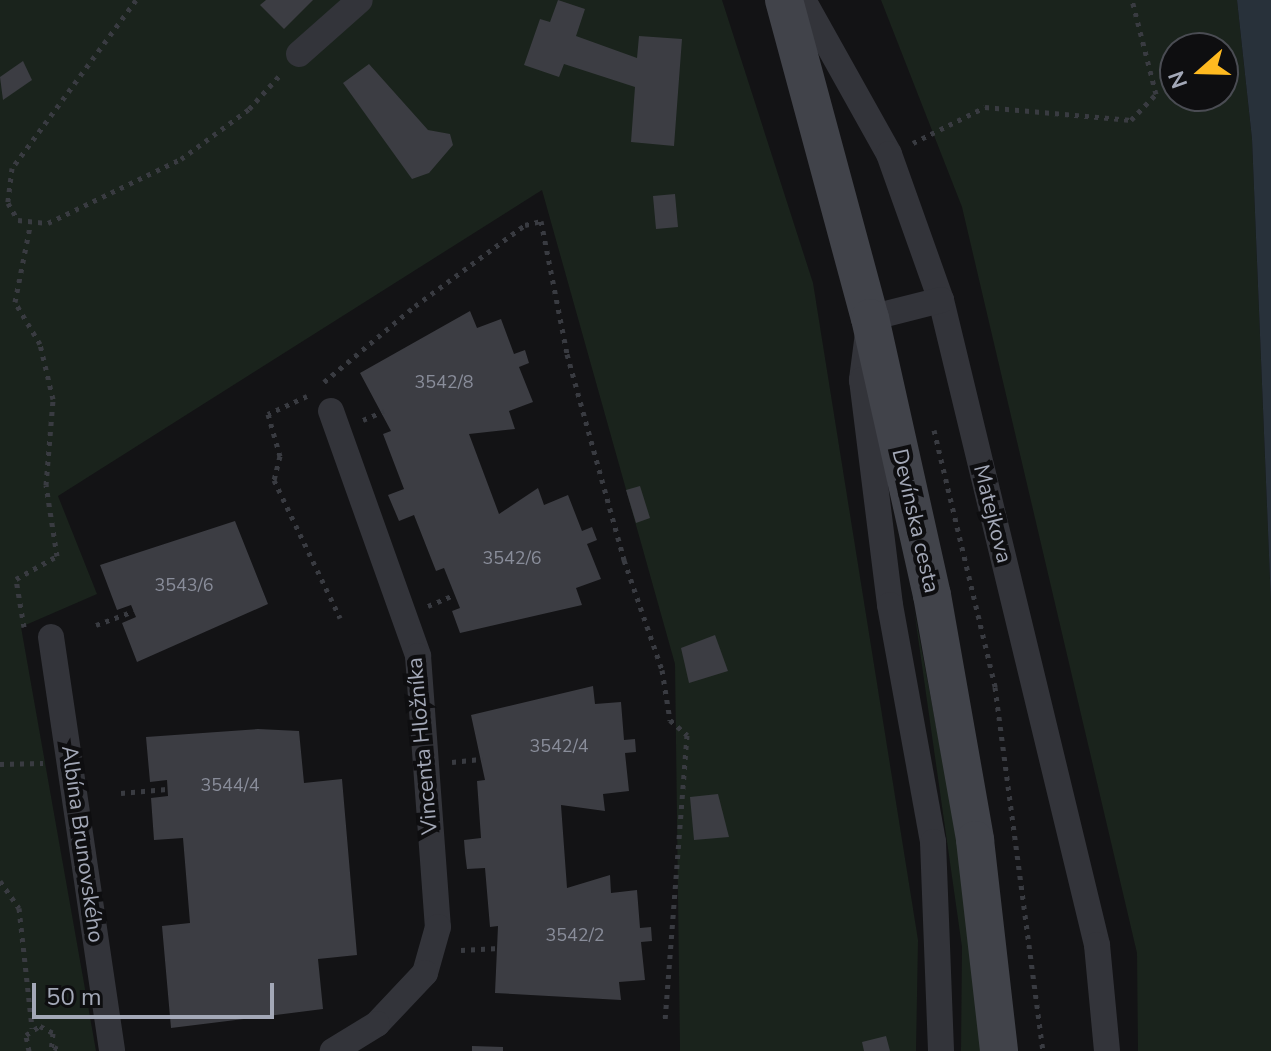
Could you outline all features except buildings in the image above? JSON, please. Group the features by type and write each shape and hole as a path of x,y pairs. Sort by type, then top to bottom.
{"street":[{"path":"299,54 360,0"},
{"name":"Devínska cesta","path":"784,0 870,318 932,595 975,840 999,1051"},
{"name":"Matejkova","path":"803,0 889,154 941,300 1091,920 1107,1051"},
{"path":"941,300 870,318 862,380 890,605 933,842 941,1051"},
{"name":"Vincenta Hložníka","path":"331,411 418,656 438,927 425,973 377,1024 333,1051"},
{"name":"Albína Brunovského","path":"38,639 71,759 112,1051"}],"path":[{"path":"30,226 8,203 12,168 136,0"},
{"path":"909,145 985,107 1131,120 1156,94 1132,0"},
{"path":"30,226 212,139 299,54"},
{"path":"340,618 274,480 280,456 268,414 309,395 415,306 525,225 541,221 567,354 624,560 662,670 670,720 687,735 665,1022"},
{"path":"30,226 15,302 40,344 53,399 46,485 57,556 16,579 38,639"},
{"path":"355,423 384,411"},
{"path":"427,606 454,595"},
{"path":"96,625 134,611"},
{"path":"42,747 44,763"},
{"path":"0,764 71,759"},
{"path":"447,762 483,759"},
{"path":"121,793 167,789"},
{"path":"0,881 19,908 32,1028 28,1051"},
{"path":"32,1028 50,1029 52,1049 62,1051"}],"shaded area":[{"path":"0,0 722,0 813,283 918,940 916,1051 680,1051 675,664 542,190 58,496 97,594 21,627 96,1051 0,1051"},
{"path":"881,0 1237,0 1252,139 1271,604 1271,1051 1138,1051 1137,953 962,207"},
{"path":"1237,0 1271,0 1271,604 1252,139"},
{"path":"914,609 956,831 984,1051 961,1051 962,947"}]}
